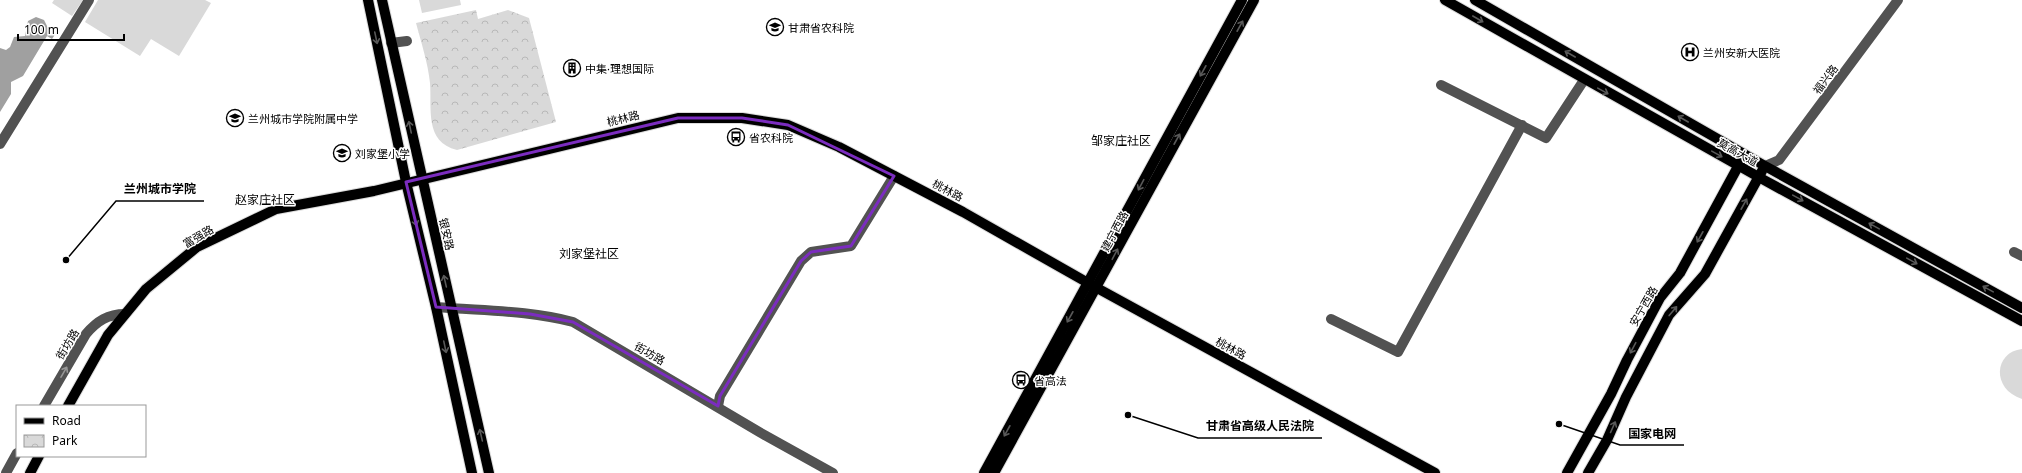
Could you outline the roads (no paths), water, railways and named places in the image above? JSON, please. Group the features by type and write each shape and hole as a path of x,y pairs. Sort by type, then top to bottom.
{"main road":[{"path":"368,0 406,182 436,307 472,473"},
{"name":"银安路","path":"382,0 421,179 489,473"},
{"name":"建宁西路","path":"994,473 1242,0"},
{"name":"建宁西路","path":"984,473 1093,286 1254,0"},
{"name":"莫高大道","path":"1444,0 1584,80 2022,321"},
{"name":"莫高大道","path":"1475,0 1765,166 2022,308"},
{"name":"桃林路","path":"406,182 678,118 742,118 788,125 839,147 963,212 1093,286 1435,473"},
{"name":"安宁西路","path":"1567,473 1611,394 1627,360 1660,298 1680,273 1739,166 1744,154"},
{"path":"1588,473 1607,440 1626,397 1669,315 1705,274 1765,166"},
{"name":"富强路","path":"69,405 108,335 125,314 146,289 197,248 276,210 374,191 406,182"},
{"path":"30,473 38,457"}],"street":[{"path":"0,144 89,0"},
{"name":"福兴路","path":"1765,166 1779,160 1898,0"},
{"path":"391,43 407,41"},
{"path":"1441,85 1546,138 1584,80"},
{"path":"1331,319 1398,352 1522,125"},
{"path":"718,406 720,396 801,261 810,252 851,246 894,176"},
{"name":"街坊路","path":"436,307 530,314 556,317 573,322 718,406 760,433 833,473"},
{"name":"街坊路","path":"45,405 86,334 95,324 105,318 125,314"},
{"path":"6,473 16,455"}],"place":[{"name":"甘肃省农科院","path":"775,27"},
{"name":"兰州安新大医院","path":"1690,52"},
{"name":"中集·理想国际","path":"572,68"},
{"name":"兰州城市学院附属中学","path":"235,118"},
{"name":"省农科院","path":"736,137"},
{"name":"刘家堡小学","path":"342,153"},
{"name":"兰州城市学院","path":"66,260"},
{"name":"省高法","path":"1021,380"},
{"name":"甘肃省高级人民法院","path":"1128,415"},
{"name":"国家电网","path":"1559,424"}],"district":[{"name":"邹家庄社区","path":"1121,140"},
{"name":"赵家庄社区","path":"265,199"},
{"name":"刘家堡社区","path":"589,253"}]}
